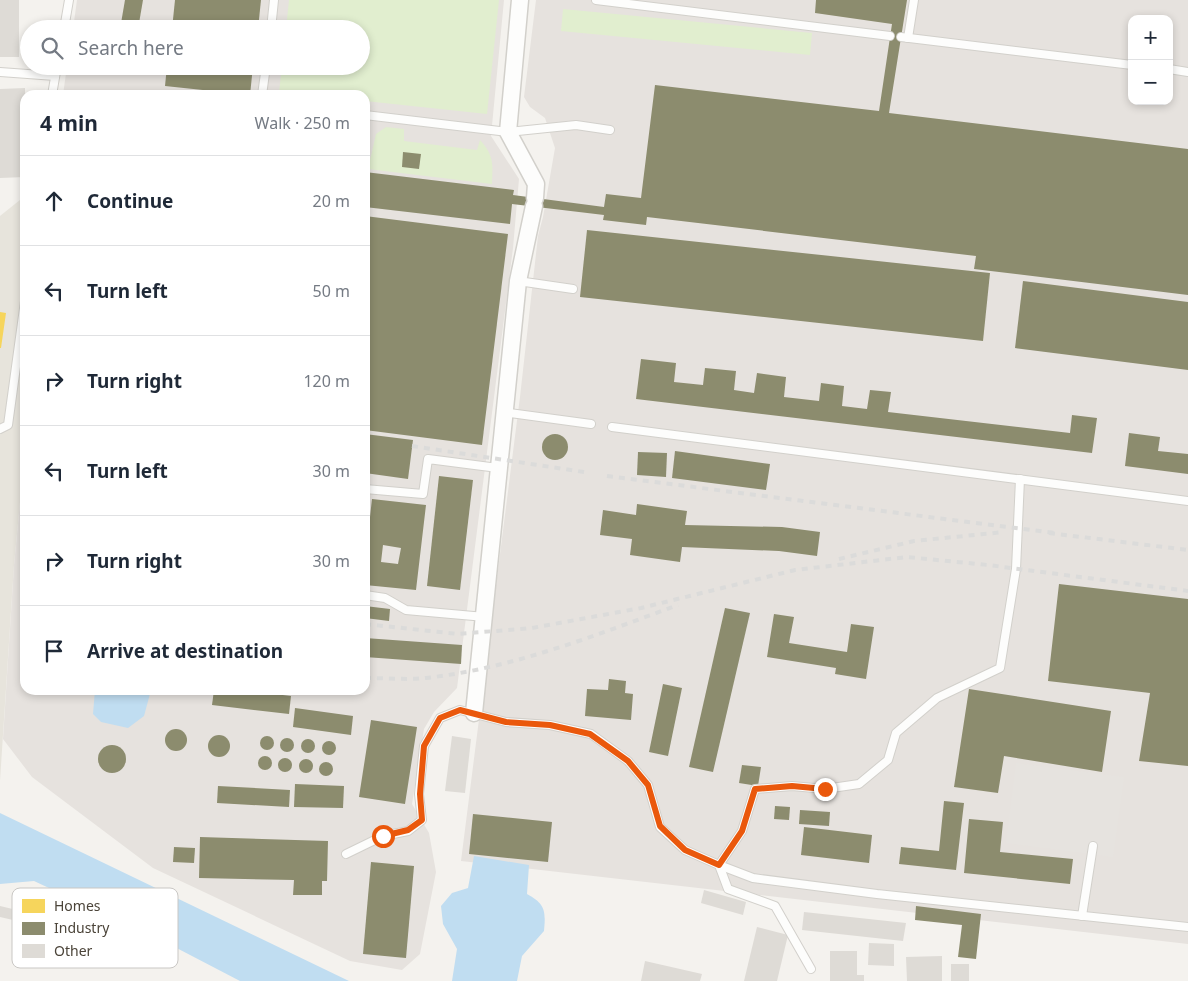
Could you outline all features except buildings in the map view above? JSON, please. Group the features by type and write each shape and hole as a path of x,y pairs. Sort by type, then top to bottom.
{"street":[{"path":"474,713 485,617 503,412 518,281 535,202 536,184 508,132 520,0"}],"lane":[{"path":"66,20 69,0"},
{"path":"272,20 274,0"},
{"path":"596,0 890,36"},
{"path":"914,0 905,37 1128,65"},
{"path":"1173,70 1188,72"},
{"path":"0,72 20,73"},
{"path":"41,75 55,76 53,90"},
{"path":"263,90 265,75"},
{"path":"370,116 508,132 576,125 610,130"},
{"path":"518,281 572,289"},
{"path":"0,429 8,425 20,337"},
{"path":"503,412 591,424"},
{"path":"612,427 1188,501"},
{"path":"370,489 423,494 428,459 498,468"},
{"path":"719,865 742,831 755,789 792,786 825,789 858,784 888,760 896,733 937,698 1000,668 1016,569 1020,479"},
{"path":"370,596 385,598 406,610 485,617"},
{"path":"346,854 383,836 408,830 422,820 420,794 424,746 440,718 460,710 506,722 550,725 590,734 628,761 648,785 660,826 685,850 753,878 877,894 1188,927"},
{"path":"1082,916 1093,846"},
{"path":"719,865 728,889 776,906 811,969"}],"shaded area":[{"path":"77,0 504,0 491,136 519,179 513,248 457,688 434,712 424,729 412,804 429,833 436,872 420,954 402,970 350,961 153,868 32,777 3,739 20,502 20,695 370,695 370,90 64,90 66,75 370,75 370,20 74,20"},
{"path":"536,0 1188,0 1188,944 461,861 520,397 538,236 555,148 545,118 530,107 524,97"},
{"path":"20,200 20,502 0,781 0,216"},
{"path":"1016,763 1124,777 1113,857 1006,843"}],"green space":[{"path":"289,0 499,0 487,114 370,102 370,90 279,90 281,75 370,75 370,20 287,20"},
{"path":"563,9 812,33 810,55 561,31"},
{"path":"386,127 404,129 404,141 477,150 480,140 485,145 492,160 492,184 370,169 370,160 376,134"}],"water":[{"path":"95,695 150,695 144,716 128,728 101,722 93,714"},
{"path":"0,813 156,888 49,888 34,881 0,884"},
{"path":"474,856 529,865 527,894 538,901 543,908 545,918 544,931 522,956 517,981 452,981 457,949 443,924 441,906 452,893 468,888"},
{"path":"178,899 349,981 240,981 178,949"}],"railway":[{"path":"412,446 584,472"},
{"path":"607,476 1055,533"},
{"path":"839,559 914,541 1004,532"},
{"path":"1049,533 1188,550"},
{"path":"370,625 458,634 532,628 641,608 795,570 907,557 988,565 1188,591"},
{"path":"370,678 426,678 491,667 554,649 678,605"}],"route":[{"path":"383,836 408,830 422,820 420,794 424,746 440,718 460,710 506,722 550,725 590,734 628,761 648,785 660,826 685,850 719,865 742,831 755,789 792,786 825,789"}]}
